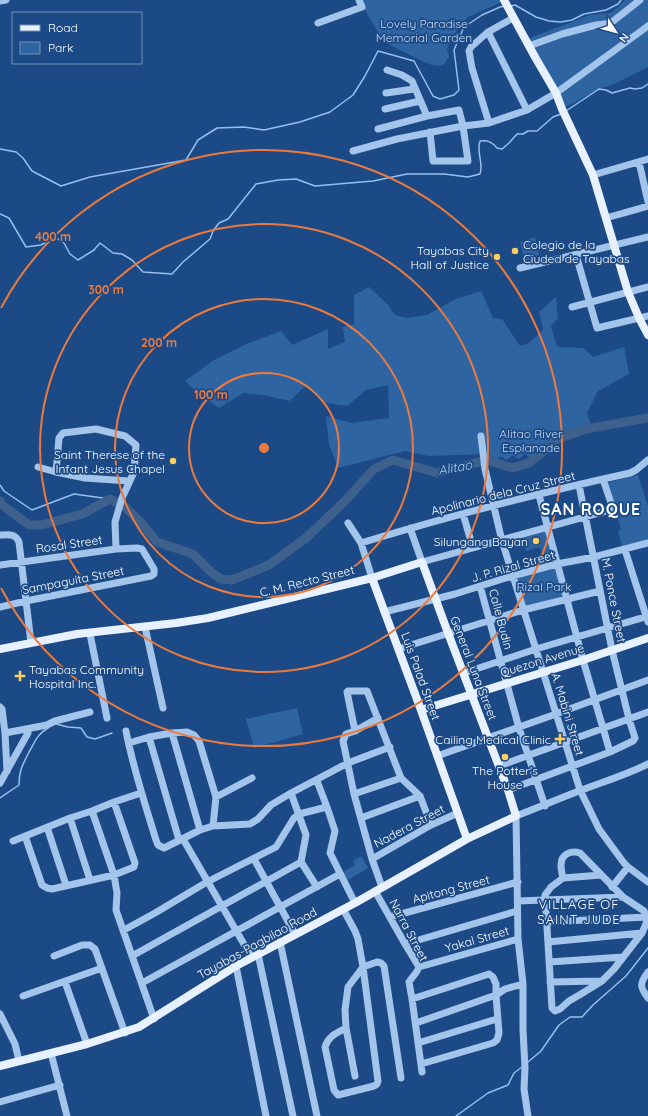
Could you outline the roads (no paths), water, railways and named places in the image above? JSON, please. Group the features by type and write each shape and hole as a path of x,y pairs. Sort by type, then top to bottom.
{"main road":[{"path":"504,0 556,93 593,175 628,292 648,335"},
{"name":"C. M. Recto Street","path":"0,650 77,634 90,634 208,618 372,578 422,562"},
{"name":"General Luna Street","path":"422,562 508,790 516,816"},
{"name":"Luis Palad Street","path":"372,578 467,840"},
{"name":"Quezon Avenue","path":"421,710 583,660 648,638"},
{"name":"Tayabas-Pagbilao Road","path":"0,1066 87,1044 139,1028 236,966 467,840 516,816"}],"street":[{"path":"0,1 6,0"},
{"path":"318,23 362,7 359,0"},
{"path":"529,46 562,34 612,22 640,0"},
{"path":"489,123 472,68 469,51 471,47 488,32 513,18"},
{"path":"353,151 430,132 489,123 527,110 556,93 648,26"},
{"path":"488,32 527,110"},
{"path":"387,70 402,75 412,81 414,89 427,116"},
{"path":"386,93 414,89"},
{"path":"385,108 420,101"},
{"path":"378,129 427,116 459,110 468,161 433,161 430,132"},
{"path":"593,175 648,159"},
{"path":"639,162 648,202"},
{"path":"606,218 648,206"},
{"path":"520,268 648,237"},
{"path":"576,255 597,328 648,316"},
{"path":"572,307 648,287"},
{"path":"56,472 59,438 63,433 96,429 125,436 136,445 134,472 122,498 115,522 116,549"},
{"name":"A. Mabini Street","path":"481,436 485,469 502,541 580,790 599,829 628,867 648,882"},
{"name":"Apolinario dela Cruz Street","path":"361,543 410,528 493,506 630,473 648,460"},
{"path":"38,467 85,478 129,481"},
{"name":"C. M. Recto Street","path":"422,562 610,510 612,509 612,506 603,479"},
{"name":"M. Ponce Street","path":"579,485 612,650 628,719 635,738 634,740 610,752"},
{"path":"508,790 610,752 566,599 539,495"},
{"path":"463,514 473,548"},
{"name":"Luis Palad Street","path":"348,523 361,543 372,578"},
{"name":"General Luna Street","path":"410,528 422,562"},
{"path":"0,535 12,535 17,537 19,542 31,643"},
{"name":"J. P. Rizal Street","path":"384,612 557,564 626,550 648,543"},
{"name":"Rosal Street","path":"0,565 116,549 137,548 142,549 154,570 154,574 151,576"},
{"path":"464,673 536,649 647,618 626,550"},
{"name":"Sampaguita Street","path":"0,607 26,600 151,576"},
{"name":"Calle Budin","path":"480,586 519,728 545,806"},
{"path":"398,649 523,610 600,591"},
{"path":"146,627 163,708"},
{"path":"90,634 107,718"},
{"path":"437,756 519,728 648,680"},
{"path":"378,718 355,730 347,694 348,691 368,691 401,778 420,796 431,825"},
{"path":"0,707 2,709 5,733 7,771"},
{"path":"5,733 47,725 55,721 90,712"},
{"path":"499,766 648,712"},
{"path":"0,783 28,733 28,729"},
{"name":"Narra Street","path":"355,730 346,734 343,741 354,794 379,889 390,918 419,967 409,982 422,1072"},
{"path":"126,731 141,793 156,840 158,845 164,848 200,830 213,826 250,824 258,819 271,805 291,794 348,763 390,747"},
{"path":"128,744 172,733 187,732 194,735 199,741 216,797 213,826"},
{"path":"172,733 200,830"},
{"path":"149,738 181,840 208,882 236,931 255,956 293,1116"},
{"path":"528,1116 524,1089 522,1030 523,984 518,939 516,816 545,806 580,790 615,778 648,764"},
{"path":"216,797 252,778"},
{"path":"354,794 401,778"},
{"path":"317,781 335,831 330,853 355,902"},
{"path":"13,840 141,793"},
{"path":"291,794 306,835 301,862 316,887"},
{"path":"361,818 420,796"},
{"path":"25,836 42,885 47,888 52,889 114,875 134,867 135,862 114,802"},
{"path":"124,930 208,882 276,847 294,818 299,814 327,807"},
{"path":"92,811 114,875 117,893 116,910 154,1019"},
{"name":"Nadera Street","path":"372,859 431,825 458,813"},
{"path":"70,818 90,880"},
{"path":"47,827 66,885"},
{"path":"563,878 561,864 565,854 569,852 580,853 623,897 644,911 647,918 642,934 602,981 555,1011 552,1008 544,900 545,895 547,890 563,878 601,875"},
{"path":"254,859 295,934"},
{"path":"132,956 301,862"},
{"path":"612,887 628,867"},
{"path":"142,983 340,874"},
{"name":"Apitong Street","path":"390,918 518,882"},
{"path":"518,901 623,897"},
{"path":"343,908 355,931 363,967 378,1082 374,1086 338,1095 334,1090 325,1047 326,1042 330,1037 346,1028"},
{"path":"405,944 517,911"},
{"path":"546,922 647,918"},
{"path":"548,942 642,934"},
{"name":"Yakal Street","path":"419,967 518,939"},
{"path":"280,942 317,1116"},
{"path":"54,956 82,945 90,945 95,949 125,1033"},
{"path":"549,962 624,957"},
{"path":"355,1076 346,1028 345,1010 348,987 363,967 381,962 384,966 401,1078"},
{"path":"236,966 266,1116"},
{"path":"23,996 102,968"},
{"path":"648,972 643,978 641,984 642,989 648,998"},
{"path":"412,999 489,974 493,977 496,984 499,1033 497,1040 493,1043 421,1064"},
{"path":"550,982 602,981"},
{"path":"65,982 87,1044"},
{"path":"416,1023 496,995 505,989 523,984"},
{"path":"0,1014 15,1044 19,1061"},
{"path":"418,1043 497,1019"},
{"path":"51,1053 67,1116"},
{"path":"0,1102 60,1085"}],"waterway":[{"path":"511,6 515,5 536,17 549,21 561,22 572,20 584,14 606,10 618,4 621,0"},
{"path":"0,149 16,152 23,158 32,171 61,186 90,177 186,160 198,140 217,128 244,127 264,130 300,122 330,112 353,95 378,51 414,61 433,96 440,99 454,95 459,90 454,50 464,27 482,15 505,6"},
{"path":"566,111 599,89 612,93 630,88 642,88 648,84"},
{"path":"0,214 9,218 26,247 41,245 55,237 64,243 70,254 78,260 94,250 100,243 113,253 122,254 132,260 143,272 172,274 183,262 210,239 213,231 219,223 228,219 256,184 278,180 296,179 315,186 373,181 407,174 444,174 468,177 480,174 480,141 490,142 497,148 502,149 517,134 523,134 528,131 537,131 553,117 561,114"},
{"name":"Alitao","path":"0,501 2,505 29,525 42,525 82,514 110,499 125,507 144,526 157,542 193,554 211,572 221,579 232,580 269,565 306,538 344,502 374,469 393,460 437,473 487,460 512,468 529,463 558,439 586,429 648,418"},
{"path":"0,485 4,491 32,510 74,494 110,499"},
{"path":"56,724 81,728 87,737 95,739 112,733"},
{"path":"0,798 19,785 23,764 29,752 39,736 48,728"},
{"path":"528,1062 541,1051 559,1025 570,1017 582,1017 593,1005 626,976 648,948"},
{"path":"456,1116 488,1093 508,1085 514,1073 522,1067"}],"place":[{"name":"Colegio de la Ciuded de Tayabas","path":"515,251"},
{"name":"Tayabas City Hall of Justice","path":"497,257"},
{"name":"Saint Therese of the Infant Jesus Chapel","path":"173,461"},
{"name":"Silungang Bayan","path":"536,541"},
{"name":"Tayabas Community Hospital Inc.","path":"20,676"},
{"name":"Cailing Medical Clinic","path":"560,739"},
{"name":"The Potter's House","path":"505,757"}],"district":[{"name":"SAN ROQUE","path":"591,509"},
{"name":"VILLAGE OF SAINT JUDE","path":"579,912"}],"park label":[{"name":"Lovely Paradise Memorial Garden","path":"424,30"},
{"name":"Alitao River Esplanade","path":"531,440"},
{"name":"Rizal Park","path":"544,586"}]}
